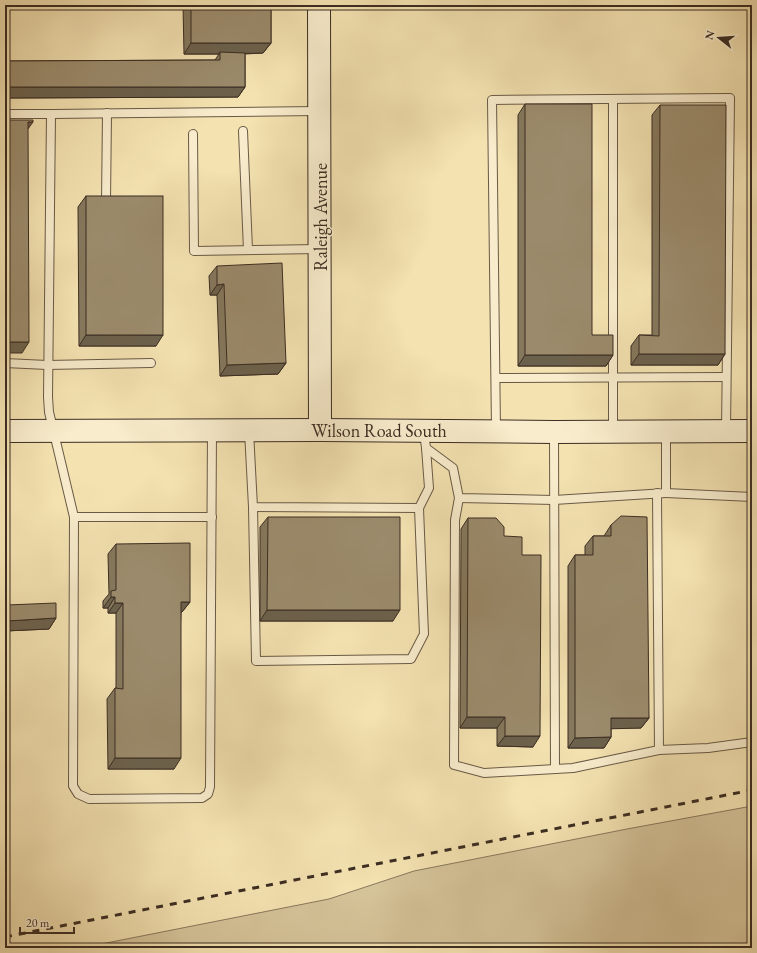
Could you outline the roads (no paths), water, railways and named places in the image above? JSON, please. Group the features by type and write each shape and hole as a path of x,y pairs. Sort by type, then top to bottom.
{"street":[{"name":"Raleigh Avenue","path":"319,5 320,430"},
{"name":"Wilson Road South","path":"5,431 320,430 425,439 496,431 752,431"}],"lane":[{"path":"496,431 492,100 730,98 726,431"},
{"path":"613,99 613,432"},
{"path":"5,114 319,111"},
{"path":"106,202 107,113"},
{"path":"51,114 47,365 48,397 49,412 74,517 74,786 78,794 90,800 202,798 208,794 210,787 212,430"},
{"path":"243,131 248,250"},
{"path":"193,134 194,251 320,249"},
{"path":"5,363 47,365 151,363"},
{"path":"496,378 726,377"},
{"path":"249,430 253,507 256,661 411,659 424,634 420,508 429,488 425,439"},
{"path":"554,432 555,769"},
{"path":"659,750 661,493 666,432"},
{"path":"425,439 453,468 459,498 455,520 454,765 484,773 573,768 659,750 708,748 752,742"},
{"path":"459,498 554,500 661,493 752,497"},
{"path":"253,507 420,508"},
{"path":"74,517 212,517"}],"railway":[{"path":"5,937 752,790"}]}
